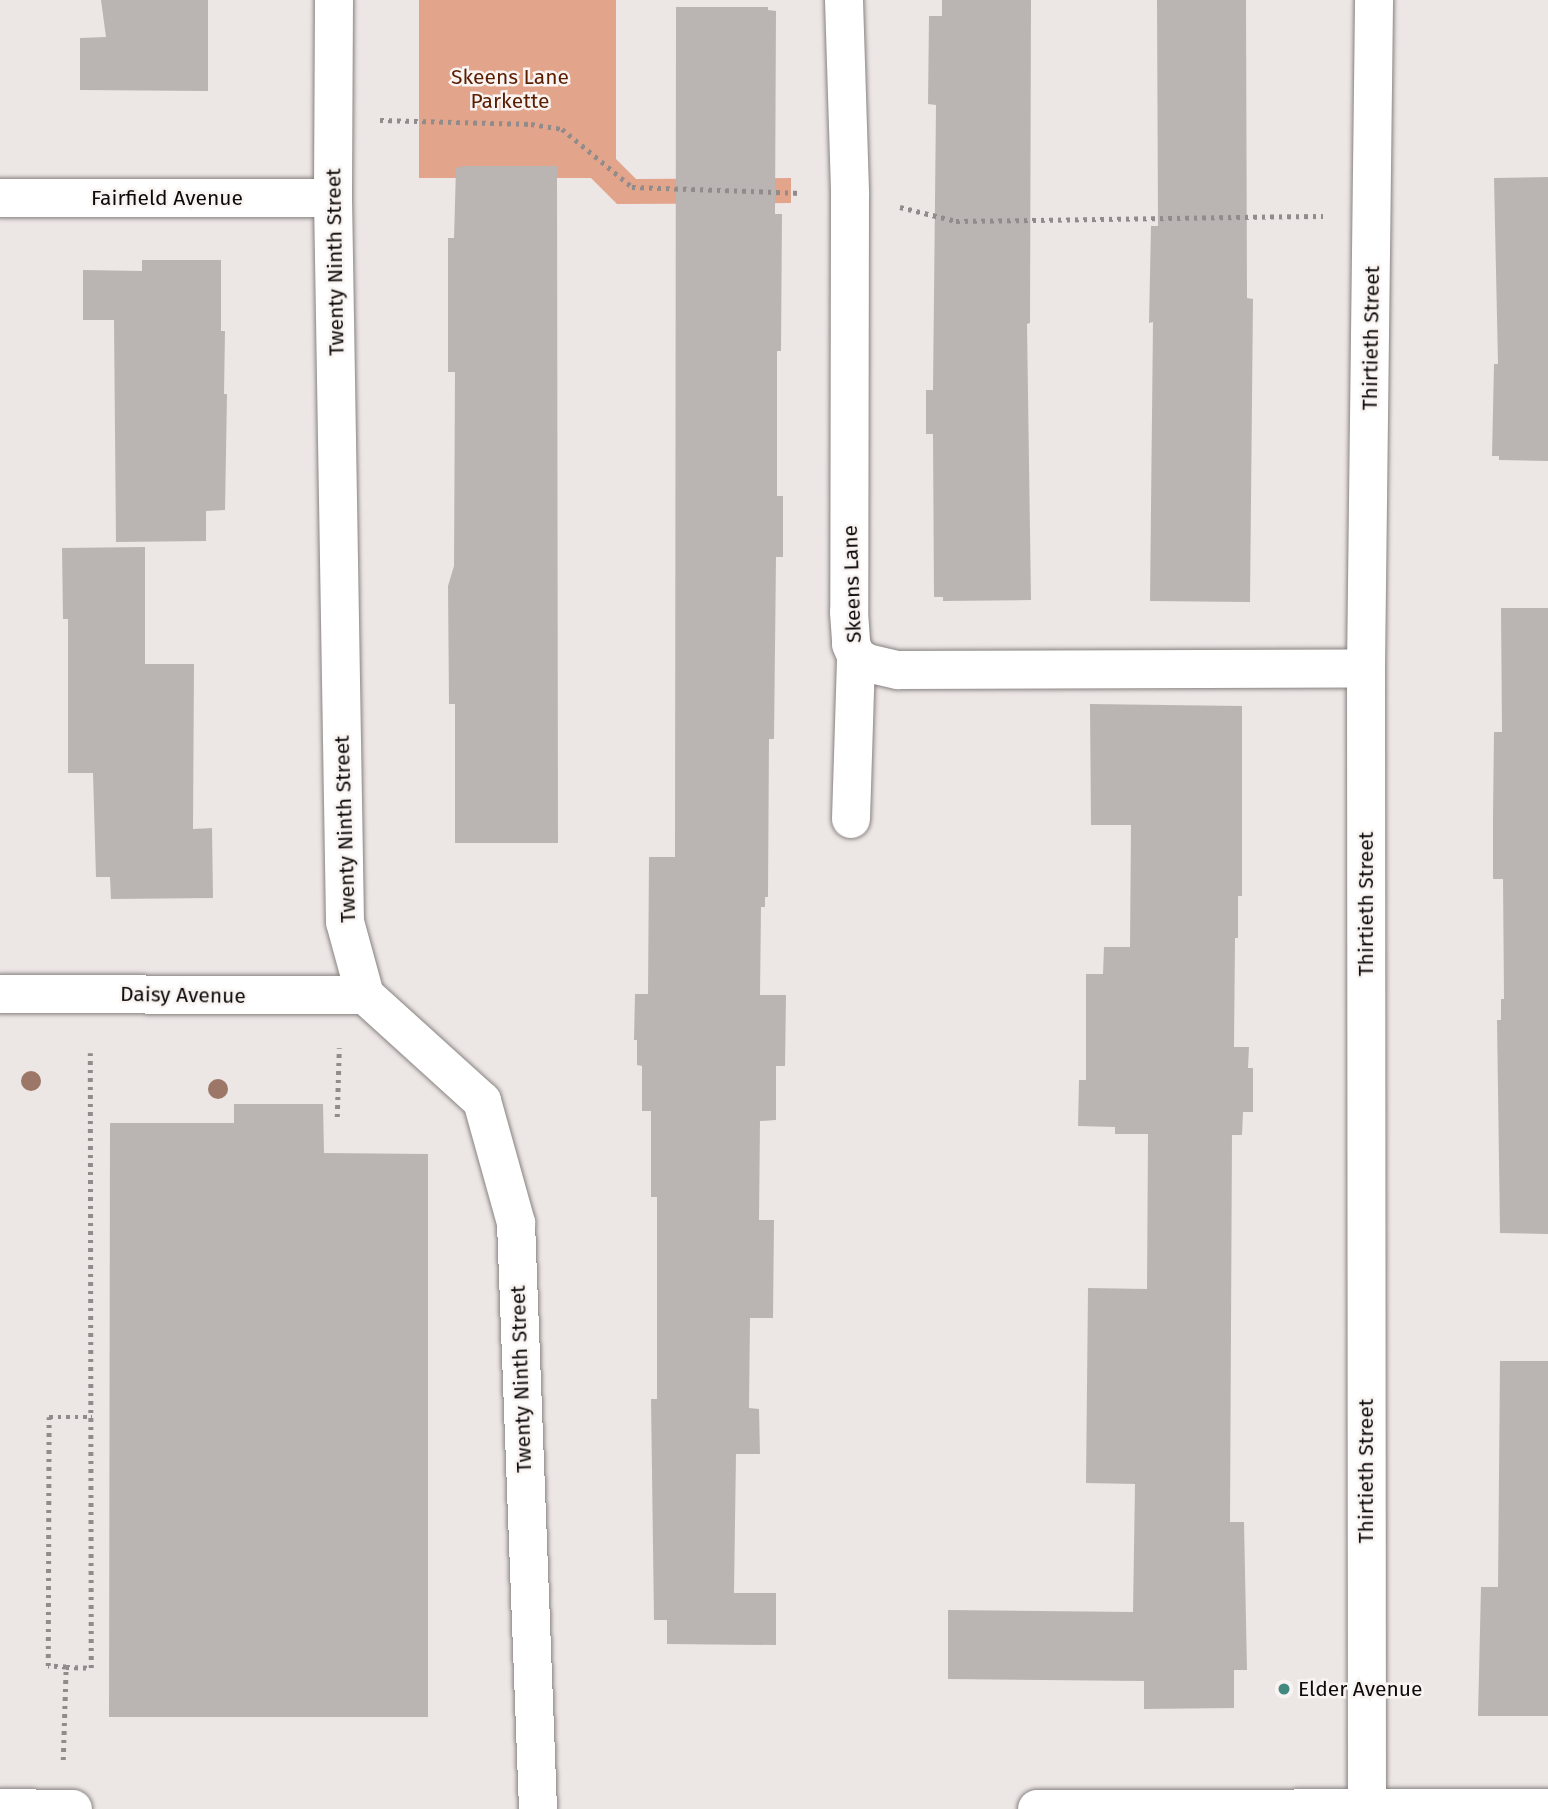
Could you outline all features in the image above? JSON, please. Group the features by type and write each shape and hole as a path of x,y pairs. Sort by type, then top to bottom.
{"street":[{"name":"Twenty Ninth Street","path":"334,0 333,198 345,922 365,995 482,1101 516,1223 538,1809"},
{"name":"Skeens Lane","path":"844,0 850,195 849,612 851,644 856,656 867,663 898,670 1366,668"},
{"name":"Thirtieth Street","path":"1367,1808 1366,668 1374,0"},
{"name":"Fairfield Avenue","path":"0,198 333,198"},
{"path":"851,819 856,656"},
{"name":"Daisy Avenue","path":"0,993 365,995"},
{"path":"0,1808 74,1809"},
{"path":"1037,1809 1548,1808"}],"path":[{"path":"334,119 531,124 562,129 632,187 850,195 956,221 1373,215"},
{"path":"337,1117 339,1048"},
{"path":"90,1053 92,1418 91,1668 48,1666 49,1417 92,1418"},
{"path":"63,1765 66,1667"}],"green space":[{"name":"Skeens Lane Parkette","path":"419,0 616,0 616,159 636,179 791,178 791,203 617,204 591,178 419,178"}],"building":[{"path":"101,0 208,0 208,91 80,90 80,38 106,37"},
{"path":"942,0 1031,0 1030,323 1027,324 1031,600 943,601 943,597 934,597 933,434 926,434 926,390 933,390 936,105 928,104 929,16 942,16"},
{"path":"1157,0 1246,0 1247,298 1253,299 1250,602 1150,601 1153,322 1149,323 1151,226 1158,226"},
{"path":"676,7 768,7 768,10 776,11 775,214 782,214 781,351 777,351 777,496 783,496 783,557 776,557 774,739 769,739 768,897 765,897 765,907 761,907 760,995 786,995 785,1066 776,1066 776,1120 760,1121 759,1220 774,1220 773,1318 750,1318 749,1408 759,1409 760,1454 736,1454 734,1593 776,1593 776,1645 667,1644 667,1620 654,1620 651,1399 657,1399 657,1197 651,1197 651,1111 642,1111 642,1066 637,1065 637,1040 634,1040 635,994 648,994 649,857 675,857"},
{"path":"557,166 558,843 455,843 455,704 449,704 448,586 454,566 455,372 448,372 448,238 454,238 456,168"},
{"path":"1548,177 1548,461 1499,460 1499,456 1492,456 1494,364 1498,364 1494,178"},
{"path":"142,260 221,260 221,331 225,331 224,394 227,394 225,510 206,511 206,541 116,542 114,320 83,320 83,270 142,271"},
{"path":"145,547 145,664 194,664 193,829 212,828 213,898 111,899 110,877 96,877 93,773 68,773 68,619 63,619 62,548"},
{"path":"1501,608 1548,608 1548,1234 1500,1233 1497,1020 1501,1020 1501,999 1504,999 1503,879 1493,879 1493,815 1494,732 1502,732"},
{"path":"1090,704 1242,706 1242,896 1238,896 1238,938 1235,938 1234,1047 1249,1047 1248,1068 1253,1068 1253,1112 1243,1112 1242,1135 1232,1135 1230,1522 1244,1522 1247,1670 1234,1670 1234,1708 1144,1709 1144,1681 948,1679 948,1610 1133,1612 1135,1484 1086,1483 1088,1288 1147,1289 1148,1134 1115,1134 1115,1127 1078,1126 1079,1080 1086,1080 1086,974 1103,974 1104,947 1130,947 1131,825 1091,825"},
{"path":"234,1104 323,1104 324,1153 428,1154 428,1717 109,1717 110,1123 234,1123"},
{"path":"1500,1361 1548,1361 1548,1716 1478,1716 1481,1587 1498,1587"}],"place":[{"name":"Elder Avenue","path":"1284,1689"}]}
